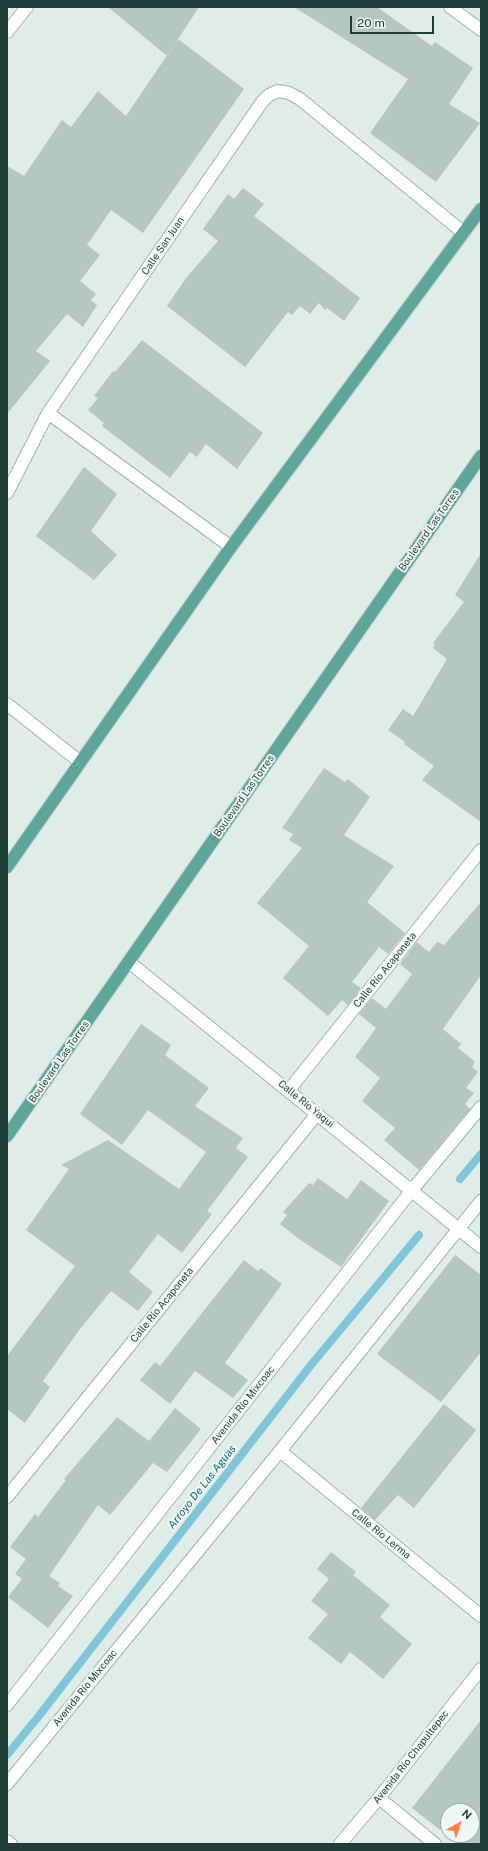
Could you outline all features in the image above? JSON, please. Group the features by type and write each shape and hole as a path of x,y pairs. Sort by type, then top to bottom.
{"main road":[{"path":"7,866 231,547 481,209"},
{"name":"Boulevard Las Torres","path":"7,1136 481,456"}],"street":[{"path":"7,32 27,7"},
{"path":"450,7 481,30"},
{"name":"Calle San Juan","path":"7,492 48,413 262,102 269,95 278,92 288,93 300,99 464,233"},
{"path":"48,413 231,547"},
{"path":"7,704 80,762"},
{"name":"Calle Río Acaponeta","path":"289,1090 481,850"},
{"name":"Calle Río Yaqui","path":"129,962 289,1090 481,1247"},
{"name":"Avenida Río Mixcoac","path":"7,1705 412,1190 481,1107"},
{"name":"Calle Río Acaponeta","path":"7,1497 317,1114"},
{"name":"Avenida Río Mixcoac","path":"7,1784 280,1451 481,1201"},
{"name":"Calle Río Lerma","path":"280,1451 481,1616"},
{"name":"Avenida Río Chapultepec","path":"340,1844 379,1798 481,1669"},
{"path":"379,1798 435,1844"},
{"path":"7,1840 12,1844"}],"building":[{"path":"108,7 199,7 167,56"},
{"path":"294,7 377,7 432,46 435,42 473,68 449,104 480,123 436,182 370,133 408,79"},
{"path":"178,39 244,89 143,233 111,210 87,245 100,255 80,281 96,294 91,300 97,305 83,327 67,314 36,351 50,361 7,414 7,166 24,176 62,120 71,127 98,91 126,116"},
{"path":"243,188 264,204 254,216 360,298 344,321 327,308 325,310 319,303 310,314 300,306 292,315 288,312 245,367 167,306 186,278 218,241 203,229 228,194 234,199"},
{"path":"142,340 263,433 237,469 206,444 197,457 190,452 170,478 102,426 104,423 88,410 98,398 94,396 113,371 115,372"},
{"path":"84,467 117,494 91,531 117,555 94,580 36,536"},
{"path":"481,553 481,822 422,780 434,766 388,730 403,709 413,716 447,659 433,648 435,644 433,643 464,602 455,595"},
{"path":"324,768 345,782 348,779 370,797 344,835 394,866 367,902 405,933 388,954 379,947 352,982 361,988 348,1005 342,1000 328,1016 283,978 309,946 257,903 302,848 289,840 293,834 282,828"},
{"path":"481,902 481,975 443,1029 461,1044 458,1048 475,1062 472,1067 478,1072 466,1088 474,1093 465,1104 470,1109 419,1170 384,1140 395,1128 362,1101 380,1078 355,1057 376,1028 359,1014 372,998 386,1009 412,974 400,964 417,942 429,952 437,942 444,945"},
{"path":"141,1024 171,1045 165,1055 209,1088 195,1106 243,1138 236,1148 248,1157 207,1211 212,1214 182,1253 158,1234 129,1272 153,1292 138,1311 111,1291 80,1329 43,1381 50,1387 25,1423 7,1409 7,1356 75,1266 26,1230 69,1169 61,1165 108,1140 179,1189 206,1152 148,1110 122,1145 80,1114"},
{"path":"318,1178 347,1199 361,1180 389,1201 341,1267 299,1239 280,1224 287,1215 283,1212 309,1183 313,1185"},
{"path":"455,1255 481,1275 481,1352 441,1402 377,1354"},
{"path":"244,1260 258,1271 261,1268 282,1284 225,1363 248,1380 233,1398 195,1371 170,1404 140,1380 155,1362 160,1366"},
{"path":"444,1404 476,1430 414,1508 398,1495 375,1520 361,1508"},
{"path":"175,1408 201,1429 167,1472 153,1463 110,1515 98,1505 49,1576 60,1583 58,1586 73,1596 48,1628 8,1597 22,1579 15,1574 26,1559 10,1547 35,1514 38,1517 66,1480 64,1479 117,1417 149,1441"},
{"path":"331,1552 356,1572 353,1575 390,1605 380,1617 412,1644 383,1679 350,1652 341,1664 308,1638 328,1614 311,1601 329,1579 317,1569"},
{"path":"481,1720 481,1844 458,1843 480,1843 480,1803 440,1803 440,1830 412,1808"}],"waterway":[{"name":"Arroyo De Las Aguas","path":"460,1179 481,1154"},
{"name":"Arroyo De Las Aguas","path":"7,1755 311,1365 419,1235"}]}
